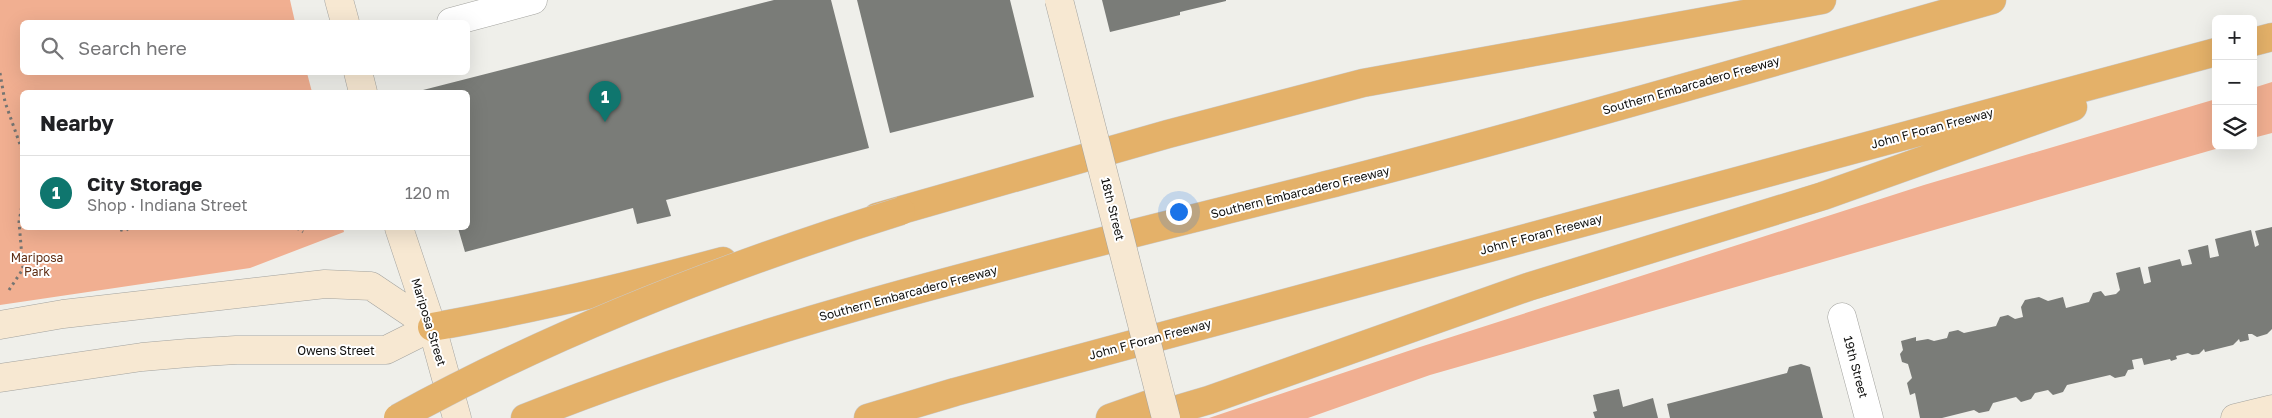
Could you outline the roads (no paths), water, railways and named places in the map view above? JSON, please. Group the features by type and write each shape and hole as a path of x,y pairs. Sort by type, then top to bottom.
{"highway":[{"path":"432,327 497,316 617,289 730,259 1168,134 1363,83 1822,0"},
{"name":"Southern Embarcadero Freeway","path":"525,418 702,354 811,320 927,287 1447,154 1992,0"},
{"name":"John F Foran Freeway","path":"868,418 955,392 2212,53"},
{"path":"1110,418 1158,412 1209,400 1528,288 1823,196 2212,57"},
{"path":"398,418 497,368 595,324 733,269 901,211 1100,158"}],"street":[{"path":"339,0 344,20"},
{"path":"458,20 533,0"},
{"name":"18th Street","path":"1059,0 1100,158 1158,412"},
{"path":"359,75 362,90"},
{"name":"Mariposa Street","path":"400,230 432,327 457,418"},
{"path":"0,325 63,314 326,284 371,286 432,327"},
{"name":"19th Street","path":"1842,317 1869,418"},
{"name":"Owens Street","path":"0,378 142,357 188,353 236,350 386,350 432,327"},
{"path":"2236,418 2272,409"}],"place":[{"name":"City Storage","path":"605,122"}],"park label":[{"name":"Mariposa Park","path":"37,264"}]}
